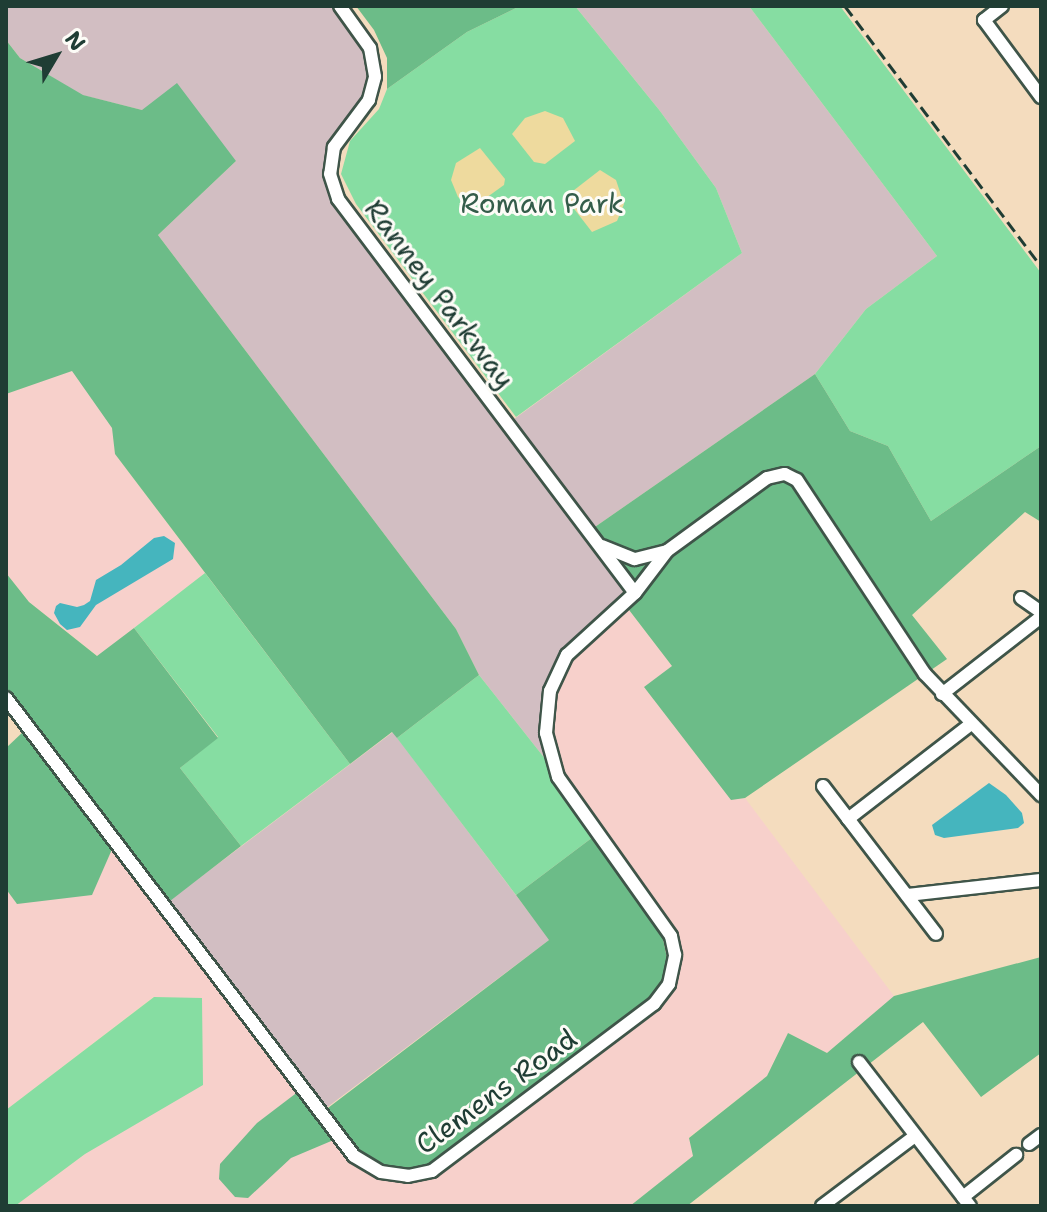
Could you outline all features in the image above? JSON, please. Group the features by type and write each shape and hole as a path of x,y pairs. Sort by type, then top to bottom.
{"street":[{"name":"Ranney Parkway","path":"340,6 370,48 375,77 369,100 334,147 330,174 338,199 635,593"},
{"path":"1002,6 984,20 1041,97"},
{"path":"635,593 667,551 767,478 779,474 792,476 805,490 925,674 1041,795"},
{"path":"597,542 610,551 635,559 667,551"},
{"name":"Clemens Road","path":"6,698 354,1156 381,1172 408,1176 432,1171 654,1004 670,982 675,955 671,936 569,796 550,757 546,733 547,709 557,673 580,639 635,593"},
{"path":"942,694 1041,615 1021,598"},
{"path":"848,819 971,724"},
{"path":"823,786 936,934"},
{"path":"907,895 1041,880"},
{"path":"859,1062 966,1201 1016,1155"},
{"path":"1029,1144 1041,1135"},
{"path":"822,1206 915,1136"}],"shaded area":[{"path":"6,6 333,6 344,21 363,50 369,70 367,91 332,136 325,176 630,592 575,637 558,661 541,728 546,760 479,675 456,629 158,235 236,161 142,110 82,95 20,58 6,40"},
{"path":"575,6 749,6 937,256 866,309 815,374 592,529 510,422 742,253 716,188 660,111"},
{"path":"72,370 113,428 115,454 205,573 98,656 29,602 6,573 6,394"},
{"path":"626,606 672,666 645,688 731,799 745,798 894,996 827,1053 788,1033 767,1076 689,1137 693,1156 630,1206 15,1206 85,1154 201,999 153,997 6,1110 6,889 17,904 113,847 355,1164 385,1179 416,1180 654,1007 675,937 568,790 551,745 555,690 578,647"},
{"path":"393,732 549,940 316,1115 160,908"}],"green space":[{"path":"356,6 520,6 467,32 387,89 387,58 374,30"},
{"name":"Roman Park","path":"520,6 575,6 660,111 716,188 742,253 516,417 356,204 341,174 350,141 379,109 387,89 467,32"},
{"path":"749,6 840,6 1041,273 1041,446 931,521 888,446 850,431 815,374 866,309 937,256"},
{"path":"6,40 20,58 83,95 142,110 177,83 236,161 158,235 456,629 479,675 397,738 392,732 350,764 115,454 112,428 72,371 6,394"},
{"path":"815,374 850,431 888,446 931,521 1041,446 1041,522 1025,512 912,615 947,659 745,798 731,800 644,687 672,666 626,606 641,592 592,529"},
{"path":"6,573 29,602 97,656 134,628 218,738 180,768 241,846 170,901 6,687"},
{"path":"205,573 350,764 241,846 180,768 218,737 134,628"},
{"path":"479,675 546,760 558,792 593,837 516,895 397,738"},
{"path":"24,731 113,847 92,895 17,904 6,889 6,748"},
{"path":"593,837 650,912 662,934 669,968 663,985 650,1001 431,1167 412,1172 382,1168 356,1152 324,1111 549,940 516,895"},
{"path":"1041,957 1041,1053 981,1097 923,1022 687,1206 630,1206 693,1156 689,1138 767,1076 788,1033 827,1053 894,996"},
{"path":"154,997 202,998 203,1085 85,1154 15,1206 6,1206 6,1110"},
{"path":"299,1091 336,1139 291,1158 248,1198 235,1197 219,1179 220,1164 257,1123"}],"sand":[{"path":"545,111 563,118 575,141 545,164 534,162 512,134 525,118"},
{"path":"480,148 505,179 504,185 472,208 458,197 451,180 456,163"},
{"path":"600,170 616,180 624,204 617,221 592,232 568,201 569,194"}],"water":[{"path":"164,536 175,543 173,559 96,605 80,627 67,630 60,624 54,613 56,606 60,603 77,607 84,605 90,601 96,580 121,565 154,538"},
{"path":"989,783 1006,795 1022,813 1024,823 1018,828 944,838 935,835 932,825"}],"railway":[{"path":"845,6 1041,266"}]}
